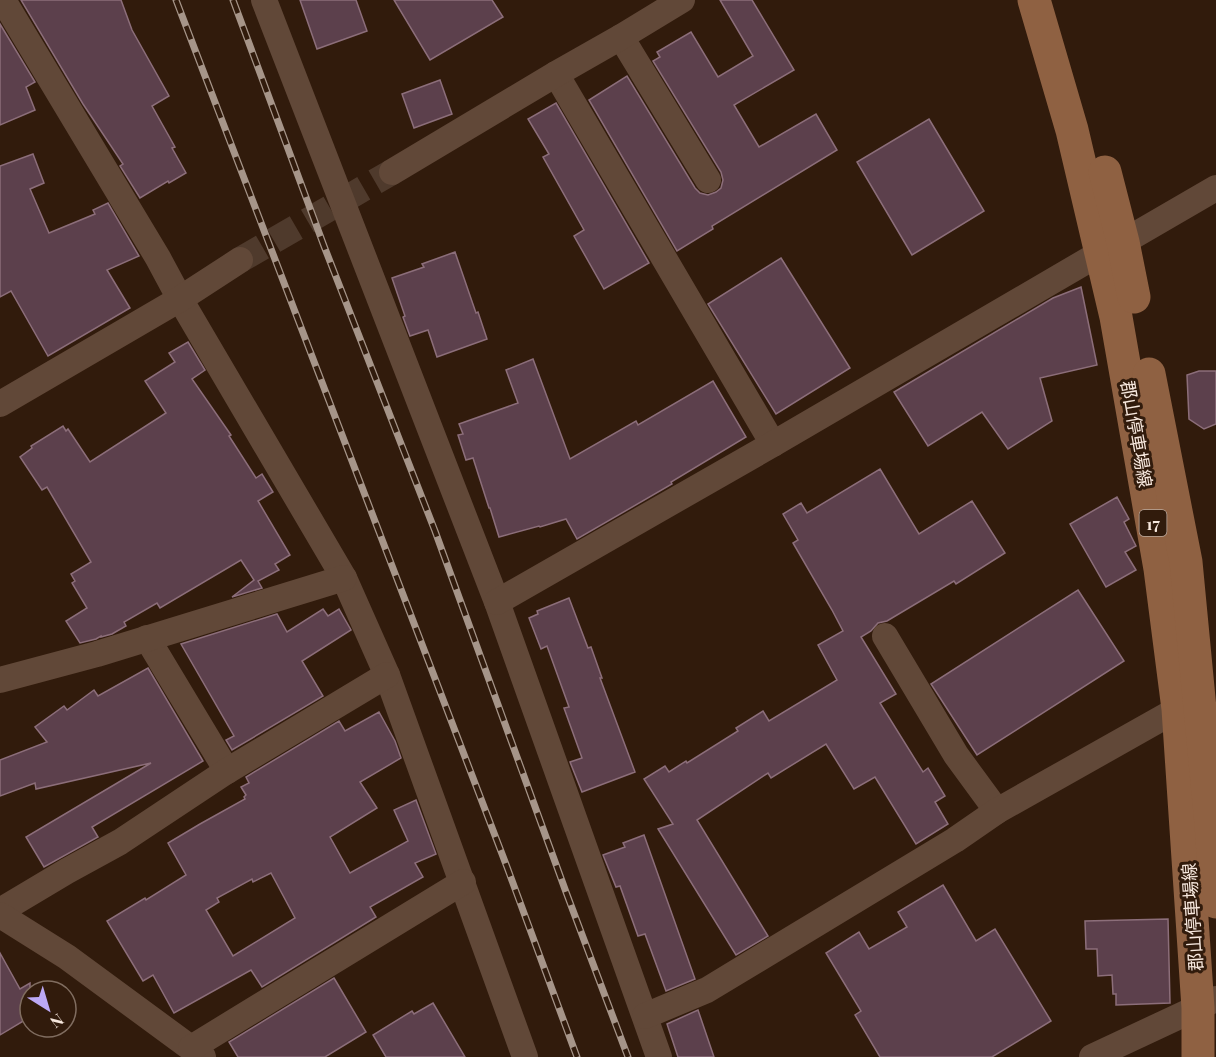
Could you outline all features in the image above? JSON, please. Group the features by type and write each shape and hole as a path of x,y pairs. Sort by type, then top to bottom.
{"main road":[{"name":"郡山停車場線","path":"1034,0 1072,129 1113,247"},
{"name":"郡山停車場線","path":"1056,0 1088,105 1113,247 1186,562 1211,824 1216,902"},
{"name":"郡山停車場線","path":"1198,696 1207,1004 1198,1057"}],"street":[{"path":"3,0 158,258 344,578 387,675 525,1057"},
{"path":"264,0 497,602 658,1057"},
{"path":"392,172 682,0"},
{"path":"621,37 708,180"},
{"path":"556,74 772,444"},
{"path":"497,602 1216,188"},
{"path":"0,404 180,299 240,260"},
{"path":"0,680 97,654 344,578"},
{"path":"885,636 956,755 997,811"},
{"path":"147,638 227,771"},
{"path":"387,675 227,771 120,842 67,871 0,913 67,957 197,1052 463,882"},
{"path":"645,1016 707,990 956,840 997,811 1198,696"},
{"path":"1092,1057 1207,1004"}],"building":[{"path":"21,0 121,0 132,30 169,96 152,106 175,147 172,148 186,173 140,198 120,166 123,164 83,104"},
{"path":"300,0 356,0 367,31 317,49"},
{"path":"394,0 492,0 503,17 430,60"},
{"path":"720,0 752,0 794,70 734,105 759,147 816,114 837,150 712,226 713,229 677,251 589,100 627,76 695,188 700,193 708,195 716,192 721,188 723,180 721,172 653,61 660,57 657,52 691,32 718,77 753,56"},
{"path":"0,24 35,82 26,87 35,110 0,125"},
{"path":"440,80 452,114 414,128 402,94"},
{"path":"556,103 649,263 604,289 574,236 584,230 543,157 549,154 528,119"},
{"path":"929,119 984,211 912,255 857,162"},
{"path":"33,154 44,183 30,189 49,233 95,214 93,210 108,203 139,256 107,270 130,308 48,356 11,291 0,297 0,166"},
{"path":"455,252 487,339 437,357 428,330 410,336 392,278 424,267 422,264"},
{"path":"781,258 850,368 776,414 708,304"},
{"path":"1081,287 1097,365 1040,378 1052,421 1008,449 982,412 928,446 894,392 1053,298"},
{"path":"188,342 205,370 192,379 231,435 229,436 256,478 262,474 273,492 258,501 290,555 275,564 279,570 258,581 262,588 232,597 254,580 241,560 160,608 157,603 124,622 126,626 112,634 80,643 66,621 87,608 72,583 75,581 71,574 91,562 47,487 42,490 20,457 32,448 31,446 63,426 66,431 68,429 90,462 166,413 145,381 175,362 169,353"},
{"path":"533,359 570,459 636,421 638,425 713,381 746,437 671,482 672,484 577,539 566,519 499,537 473,458 466,460 458,435 463,434 459,424 518,403 506,370"},
{"path":"1199,371 1216,371 1216,424 1204,429 1189,419 1187,375"},
{"path":"880,469 919,534 972,501 1005,553 956,584 954,581 887,621 878,623 861,637 896,694 880,703 923,772 928,768 945,796 935,802 948,824 916,844 875,777 854,789 826,744 771,778 768,773 697,820 768,936 736,955 658,829 673,824 644,779 665,766 669,772 686,761 687,763 738,731 736,728 763,711 769,721 837,680 818,645 843,631 793,543 798,540 783,514 801,503 807,513"},
{"path":"1117,497 1129,519 1124,522 1136,546 1125,552 1136,570 1106,587 1070,524"},
{"path":"1078,590 1124,661 977,755 931,684"},
{"path":"569,598 588,648 591,647 602,678 600,678 635,772 582,792 570,762 582,758 564,708 569,707 547,646 541,649 529,618 538,614 537,611"},
{"path":"323,609 328,616 339,609 351,630 302,661 323,696 232,750 226,740 234,736 181,644 277,614 287,632"},
{"path":"148,668 203,761 92,827 98,837 44,867 26,837 151,763 36,789 35,783 0,796 0,760 47,742 35,727 64,706 67,710 94,690 98,696"},
{"path":"379,712 395,741 401,758 360,782 377,808 330,837 350,873 408,841 394,810 416,800 436,854 415,863 423,877 370,907 376,917 262,987 251,970 174,1013 153,975 143,981 107,921 186,875 168,843 245,799 246,795 241,787 249,783 246,777 339,721 345,731","holes":["271,873 295,918 233,956 206,910 219,902 217,898 252,879 253,882"]},
{"path":"644,835 695,979 666,991 645,934 638,936 620,886 616,887 603,855 625,847 623,843"},
{"path":"943,885 976,941 995,929 1051,1021 992,1057 880,1057 855,1015 861,1011 826,953 859,932 869,949 907,927 898,912"},
{"path":"1168,919 1170,1003 1116,1005 1112,975 1098,976 1097,949 1086,949 1085,921"},
{"path":"0,953 18,985 18,1024 0,1035"},
{"path":"334,978 366,1032 325,1057 238,1057 229,1042"},
{"path":"433,1003 465,1057 386,1057 373,1035 412,1011 414,1014"},
{"path":"698,1010 714,1057 678,1057 667,1024"}],"tunnel":[{"path":"240,260 392,172"}],"railway":[{"path":"176,0 507,867 577,1057"},
{"path":"233,0 324,246 435,531 628,1057"}]}
